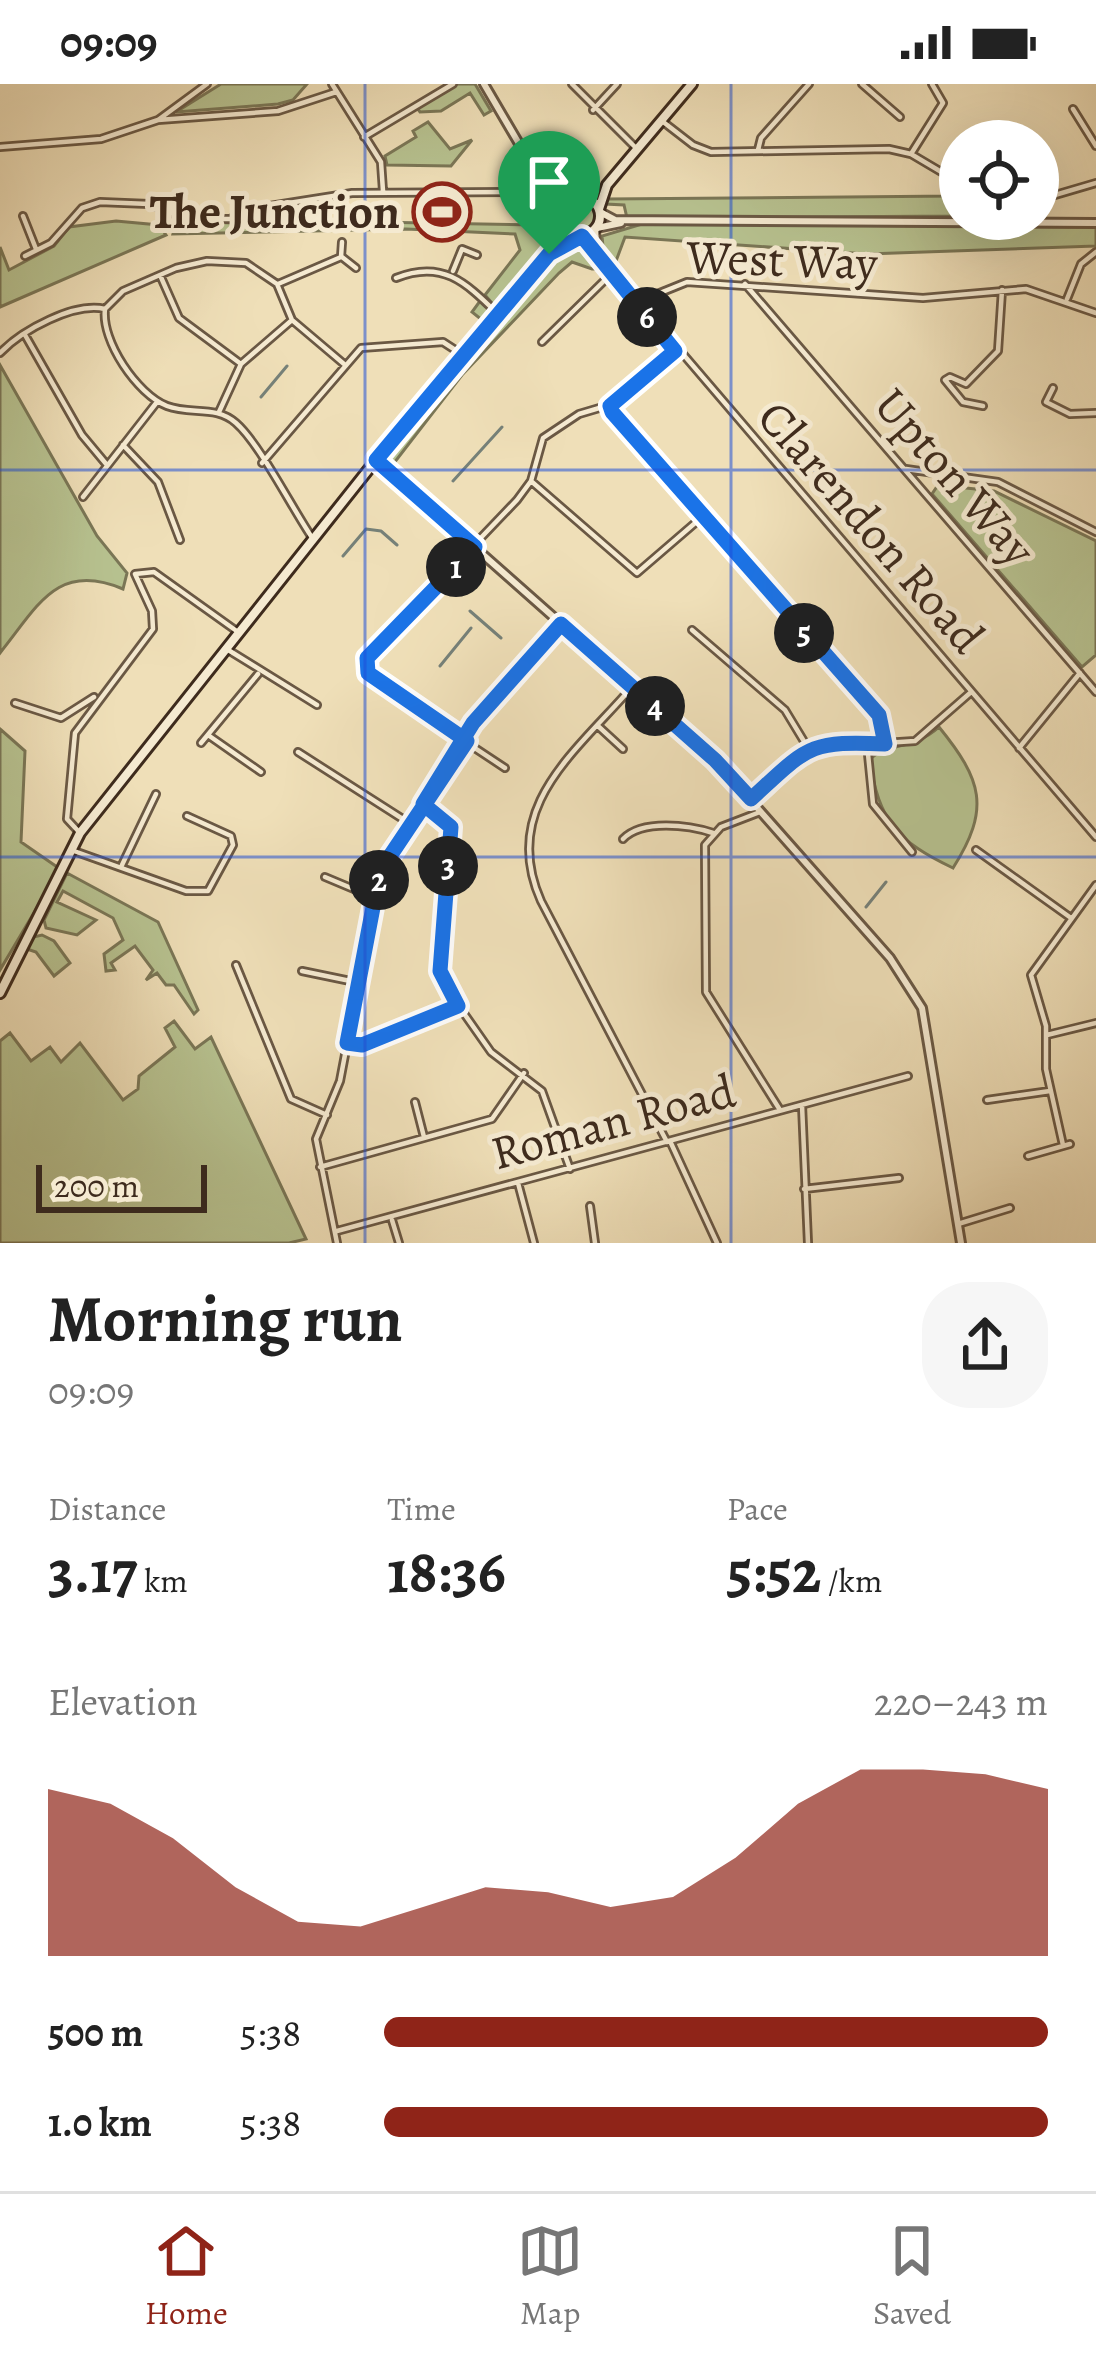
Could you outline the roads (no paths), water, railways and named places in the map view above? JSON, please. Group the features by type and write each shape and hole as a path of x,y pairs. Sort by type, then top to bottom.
{"main road":[{"path":"549,254 596,228 607,185 692,84"},
{"path":"0,994 80,833 376,460 549,254 576,198 607,185"},
{"path":"576,198 599,210"},
{"path":"562,220 581,236"}],"street":[{"path":"158,120 207,84"},
{"path":"332,84 381,162 383,191"},
{"path":"364,137 453,84"},
{"path":"484,84 562,220"},
{"path":"572,84 592,110 637,149"},
{"path":"592,110 617,84"},
{"path":"758,150 761,138 809,84"},
{"path":"862,84 900,117"},
{"path":"910,154 943,103 932,84"},
{"path":"0,147 100,139 158,120 278,111 337,92"},
{"path":"1073,109 1096,146"},
{"path":"662,121 700,149 877,148 910,154 939,171"},
{"path":"540,180 576,198"},
{"path":"1059,194 1096,184"},
{"path":"25,256 82,208 100,202 149,204 187,219 230,219 257,208 383,191 530,192 551,200"},
{"path":"599,210 610,220 1096,223"},
{"path":"23,216 37,250"},
{"path":"596,228 636,220"},
{"name":"Clarendon Road","path":"596,228 598,257"},
{"name":"Clarendon Road","path":"581,236 1096,837"},
{"path":"341,242 341,256"},
{"path":"453,274 462,249 477,255"},
{"path":"1067,299 1081,263 1096,252"},
{"path":"341,256 356,268"},
{"path":"277,284 341,256"},
{"path":"105,309 123,291 194,262 233,261 266,273 277,284 292,320 344,364"},
{"path":"396,278 422,271 453,274 499,315"},
{"path":"160,275 179,318 241,364"},
{"path":"542,342 610,275"},
{"name":"West Way","path":"635,303 687,282 923,298 1044,291 1096,313"},
{"name":"Upton Way","path":"745,284 1096,692"},
{"path":"765,303 772,285"},
{"path":"966,385 1002,339 1002,290"},
{"path":"0,353 86,304 105,309"},
{"path":"105,309 110,338 138,384 171,408 219,412 238,425 313,539"},
{"path":"219,412 241,364 292,320"},
{"path":"25,335 82,435 107,465"},
{"path":"262,463 344,364 370,346 443,343 466,358"},
{"path":"505,768 372,680 365,666 367,658 475,547 531,481 535,452 554,428 579,414 610,406 675,351"},
{"path":"973,404 966,385 950,377 945,380 957,398 973,404 983,406"},
{"path":"1053,388 1046,403 1059,411 1096,413"},
{"path":"82,497 157,401"},
{"path":"610,406 879,715 885,744"},
{"path":"123,445 153,473 180,540"},
{"path":"376,460 632,686 751,799 890,958 918,999 961,1243"},
{"path":"903,469 998,482 1071,524 1096,532"},
{"path":"920,488 932,476"},
{"path":"531,481 637,573 702,517"},
{"path":"80,833 68,819 75,733 98,694 153,629 152,611 135,578 140,572 154,572 238,632"},
{"path":"337,1243 316,1139 347,1043 380,871 467,741 473,723 561,624"},
{"path":"692,630 785,710 808,748"},
{"path":"225,648 316,705"},
{"path":"201,743 260,672"},
{"path":"1019,748 1080,673"},
{"path":"632,686 543,792 528,828 527,862 541,901 717,1243"},
{"path":"751,799 808,748 915,741 970,693"},
{"path":"15,703 61,718 98,694"},
{"path":"598,726 622,748"},
{"path":"208,734 261,772"},
{"path":"867,743 873,804 912,852"},
{"path":"298,752 410,823"},
{"path":"122,866 156,794"},
{"path":"423,804 451,827 440,971 491,1052 524,1073 545,1096 570,1169"},
{"path":"761,811 713,833 701,857 705,986 780,1110"},
{"path":"73,851 186,892 208,891 233,845 225,830 187,817"},
{"path":"623,839 634,831 686,825 713,833"},
{"path":"976,850 1071,918"},
{"path":"325,877 376,898"},
{"path":"1028,1156 1066,1144 1050,1091 1047,1035 1031,975 1096,885"},
{"path":"236,965 291,1099 327,1115"},
{"path":"302,971 360,983"},
{"path":"347,1043 362,1045 458,1006"},
{"path":"1047,1035 1096,1023"},
{"path":"320,1167 492,1119 524,1073"},
{"name":"Roman Road","path":"337,1231 908,1076"},
{"path":"988,1100 1050,1091"},
{"path":"415,1102 424,1139"},
{"path":"802,1104 802,1189 808,1243"},
{"path":"802,1189 899,1178"},
{"path":"518,1183 533,1243"},
{"path":"590,1206 595,1243"},
{"path":"958,1224 1010,1208"},
{"path":"391,1217 398,1243"}],"waterway":[{"path":"261,397 287,366"},
{"path":"453,481 502,427"},
{"path":"343,556 366,529 381,531 397,545"},
{"path":"470,611 501,638"},
{"path":"440,666 471,628"},
{"path":"866,907 886,882"}],"place":[{"name":"The Junction","path":"442,212"}]}
